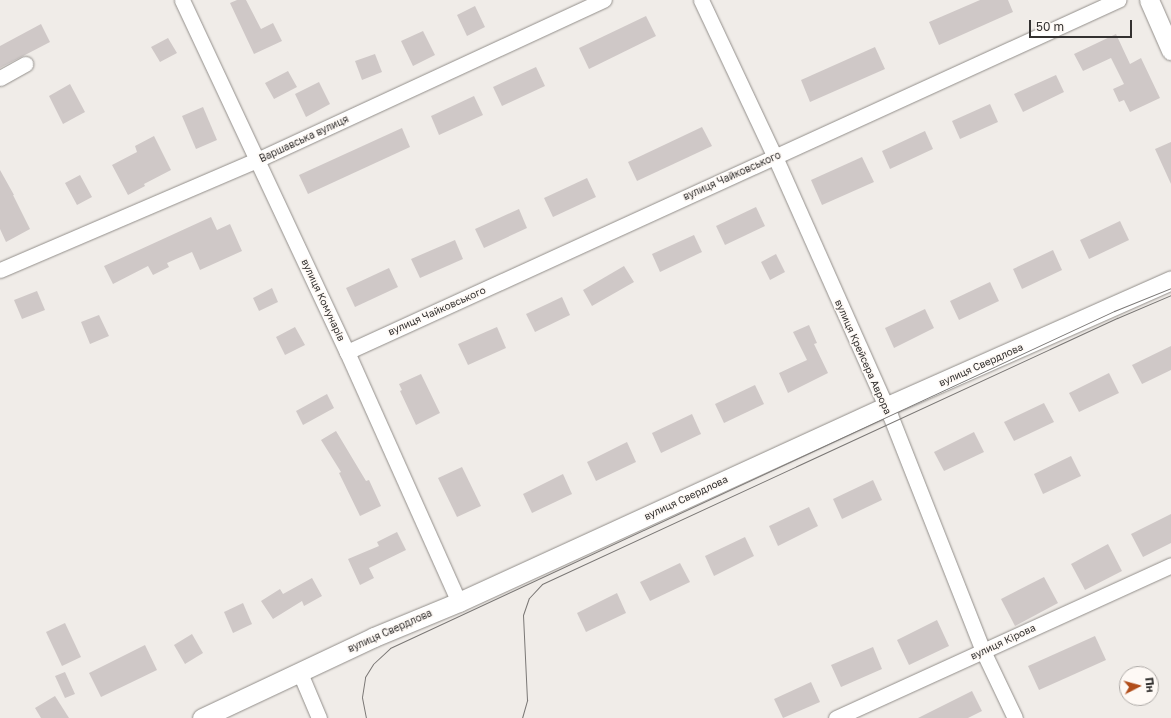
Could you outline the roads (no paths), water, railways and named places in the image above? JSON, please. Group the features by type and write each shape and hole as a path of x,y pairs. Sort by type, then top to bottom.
{"street":[{"name":"вулиця Комунарів","path":"182,0 347,352 459,602"},
{"name":"Варшавська вулиця","path":"0,270 257,160 578,5 604,0"},
{"name":"вулиця Крейсера Аврора","path":"701,0 775,157 885,407 890,415 983,651 1015,718"},
{"name":"вулиця Чайковського","path":"347,352 1118,0"},
{"path":"1149,0 1171,50"},
{"path":"0,78 25,64"},
{"name":"вулиця Свердлова","path":"202,718 374,637 459,602 885,407 1171,280"},
{"name":"вулиця Кірова","path":"836,718 1171,565"},
{"path":"300,673 320,718"}],"tram line":[{"path":"366,718 362,697 365,677 373,664 390,648 1114,311 1171,288"},
{"path":"522,718 527,700 523,615 529,598 542,584 1117,318 1171,295"}]}
